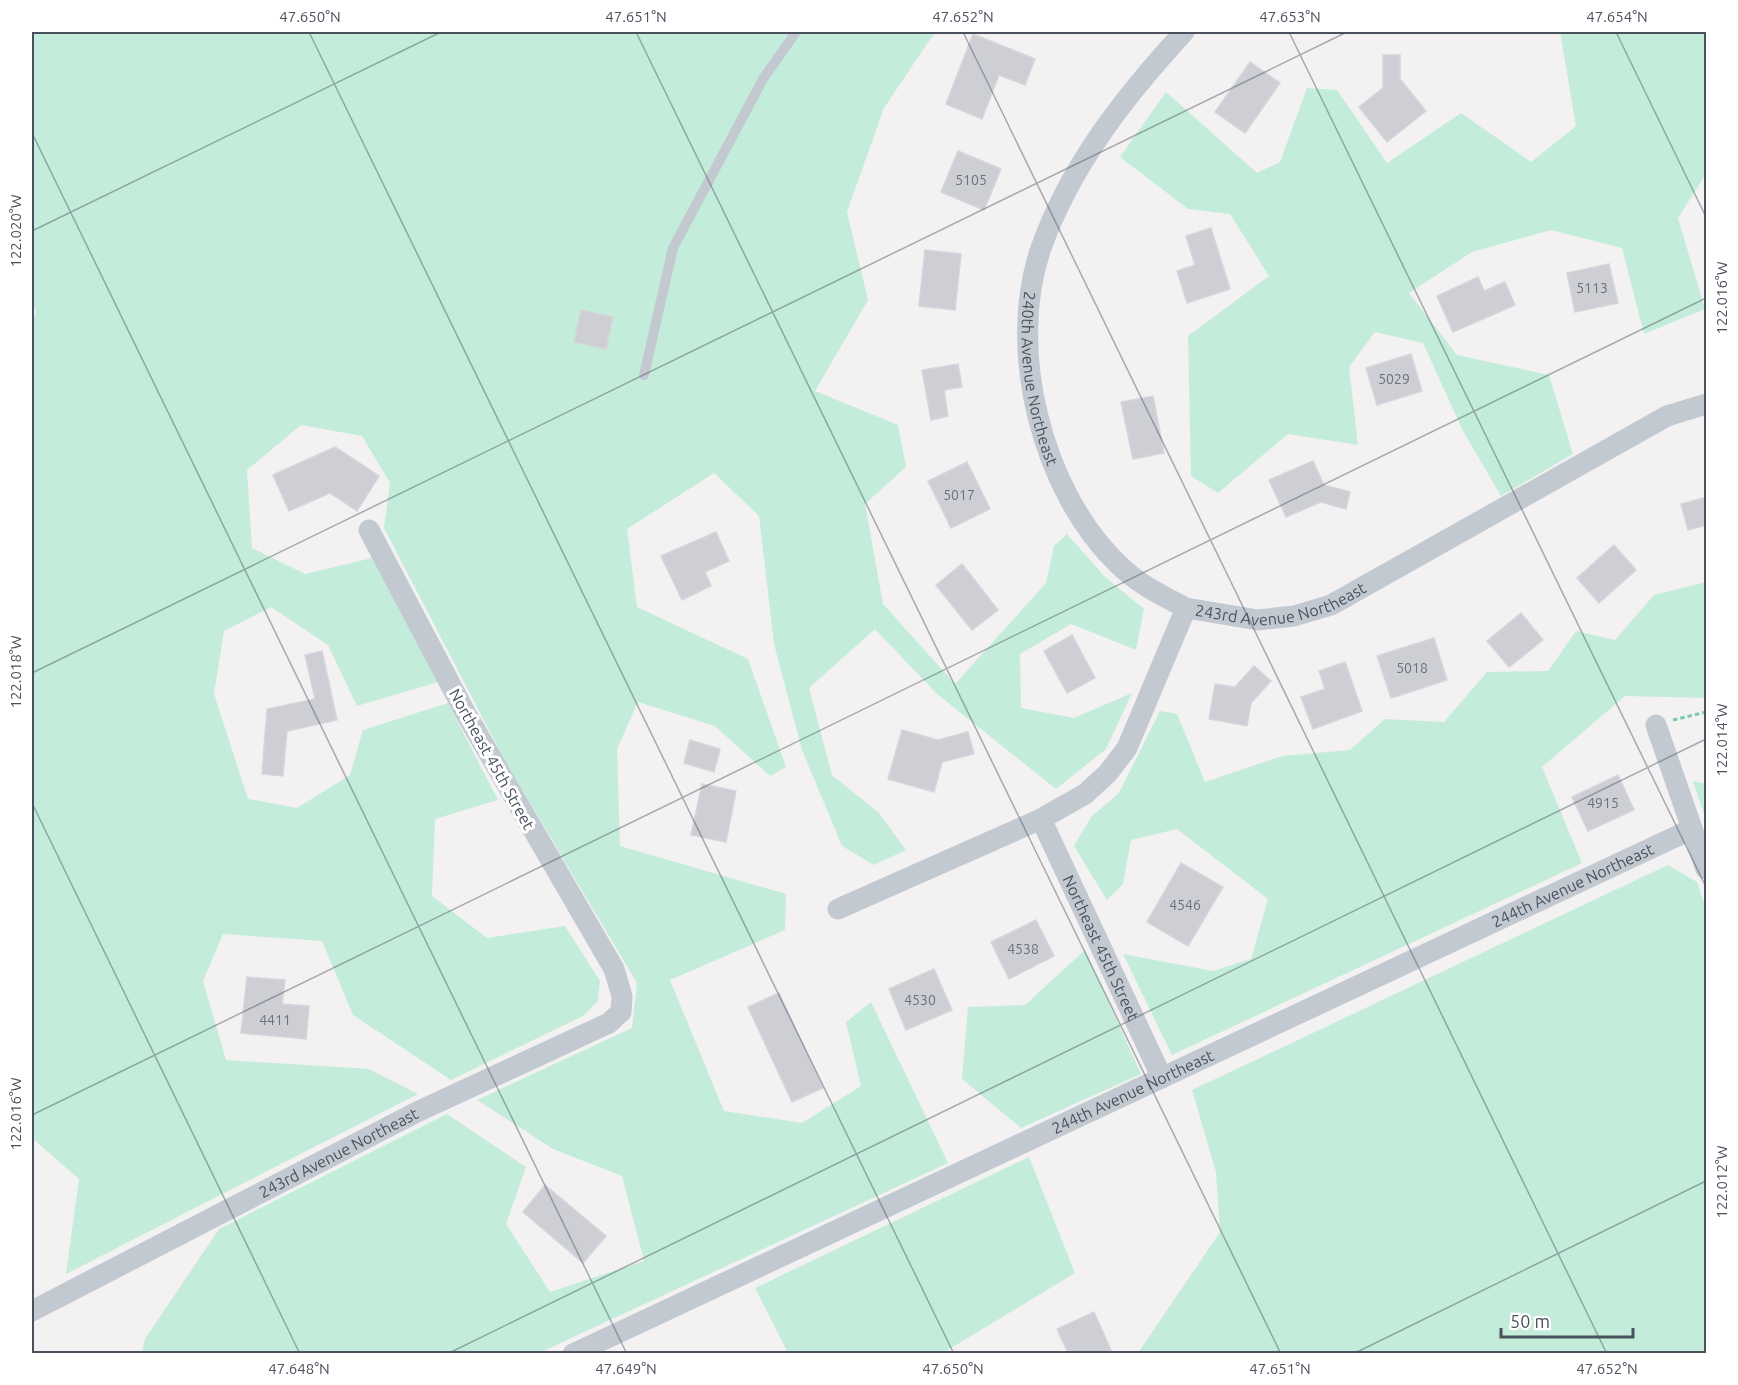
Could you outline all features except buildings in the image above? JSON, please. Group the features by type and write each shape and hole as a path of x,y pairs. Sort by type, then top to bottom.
{"street":[{"name":"240th Avenue Northeast","path":"1184,32 1116,110 1069,184 1040,250 1028,296 1028,335 1034,397 1045,442 1060,482 1090,530 1116,562 1141,584 1186,608"},
{"name":"243rd Avenue Northeast","path":"838,909 1041,819 1085,794 1108,773 1127,748 1186,608 1258,620 1294,616 1331,605 1667,416 1707,404"},
{"name":"Northeast 45th Street","path":"369,530 472,724 614,969 620,984"},
{"path":"1656,725 1707,869"},
{"name":"Northeast 45th Street","path":"1041,819 1162,1078"},
{"name":"244th Avenue Northeast","path":"573,1353 1692,829"},
{"name":"243rd Avenue Northeast","path":"32,1311 496,1073 609,1023 621,1012 620,984"}],"lane":[{"path":"644,375 673,248 763,79 796,32"}],"path":[{"path":"1656,725 1707,712"}],"green space":[{"path":"32,32 935,32 884,108 847,212 868,300 815,391 898,425 906,467 865,504 883,604 955,684 1046,583 1054,546 1067,534 1104,576 1144,609 1136,650 1071,624 1020,654 1021,708 1074,718 1132,693 1106,749 1056,789 937,694 875,629 809,688 832,775 879,813 906,850 874,865 842,846 802,750 774,644 759,516 714,473 627,529 637,607 748,659 786,767 770,776 715,726 638,702 617,749 620,846 786,894 785,930 670,980 724,1111 802,1123 861,1086 846,1022 871,1002 948,1163 539,1353 142,1353 145,1339 219,1229 447,1114 526,1167 506,1224 550,1292 644,1261 622,1176 553,1149 477,1100 632,1028 637,983 504,759 384,528 390,483 362,436 301,425 247,470 252,548 305,574 372,558 438,682 357,706 328,645 271,607 224,631 214,694 248,799 297,808 350,775 363,730 448,703 498,800 435,819 432,896 487,938 565,926 600,981 598,1001 583,1016 451,1080 353,1015 322,941 223,934 203,981 226,1060 369,1069 418,1094 66,1274 79,1179 32,1138 32,328 36,311 32,302"},
{"path":"1560,32 1706,32 1706,174 1678,218 1705,309 1644,334 1622,248 1551,230 1472,252 1409,293 1457,355 1549,375 1573,454 1501,496 1463,431 1423,343 1375,332 1349,367 1358,445 1288,434 1218,493 1191,476 1188,336 1269,276 1230,214 1188,209 1120,157 1166,92 1257,173 1280,162 1307,88 1337,90 1387,163 1461,113 1531,162 1576,126"},
{"path":"1706,582 1706,698 1625,696 1542,767 1582,863 1172,1055 1123,954 1213,971 1251,959 1268,899 1177,829 1131,840 1123,884 1107,900 1074,846 1091,817 1119,793 1160,711 1177,714 1205,782 1282,756 1350,750 1385,719 1444,722 1487,672 1548,671 1576,631 1615,640 1654,595"},
{"path":"1693,781 1706,784 1706,820"},
{"path":"1668,865 1697,882 1706,909 1706,1353 1138,1353 1220,1232 1216,1172 1192,1090"},
{"path":"1085,950 1141,1074 1021,1128 962,1079 968,1007 1025,1005"},
{"path":"1029,1157 1075,1273 943,1353 788,1353 755,1288"}]}
